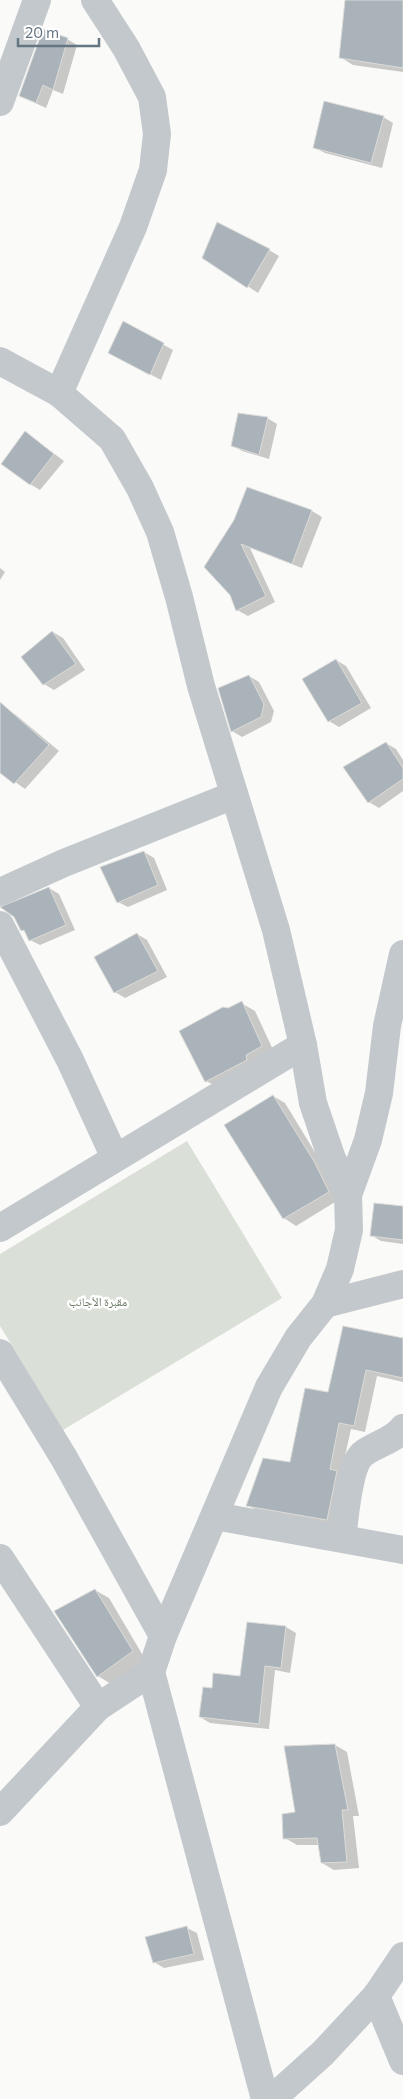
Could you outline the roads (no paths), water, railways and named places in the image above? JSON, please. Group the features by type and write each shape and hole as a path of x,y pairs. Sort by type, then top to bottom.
{"street":[{"path":"0,102 37,0"},
{"path":"59,393 134,227 153,170 157,134 152,97 126,48 95,0"},
{"path":"0,360 59,393 112,439 140,488 160,532 179,597 200,686 276,930 303,1044 313,1103 331,1156 348,1195"},
{"path":"0,892 64,863 234,795"},
{"path":"0,925 70,1060 115,1158"},
{"path":"265,2099 151,1672 163,1636 269,1387 298,1338 325,1304 340,1269 349,1230 348,1195 368,1140 379,1093 387,1026 403,954"},
{"path":"0,1228 303,1044"},
{"path":"325,1304 403,1284"},
{"path":"0,1353 64,1458 163,1636"},
{"path":"342,1538 352,1474 357,1462 361,1455 388,1440 403,1428"},
{"path":"215,1516 403,1550"},
{"path":"0,1558 98,1707"},
{"path":"0,1812 98,1707 151,1672"},
{"path":"272,2099 323,2053 376,1996 403,1956"},
{"path":"376,1996 403,2061"}],"park label":[{"name":"مقبرة الأجانب","path":"98,1302"}]}
